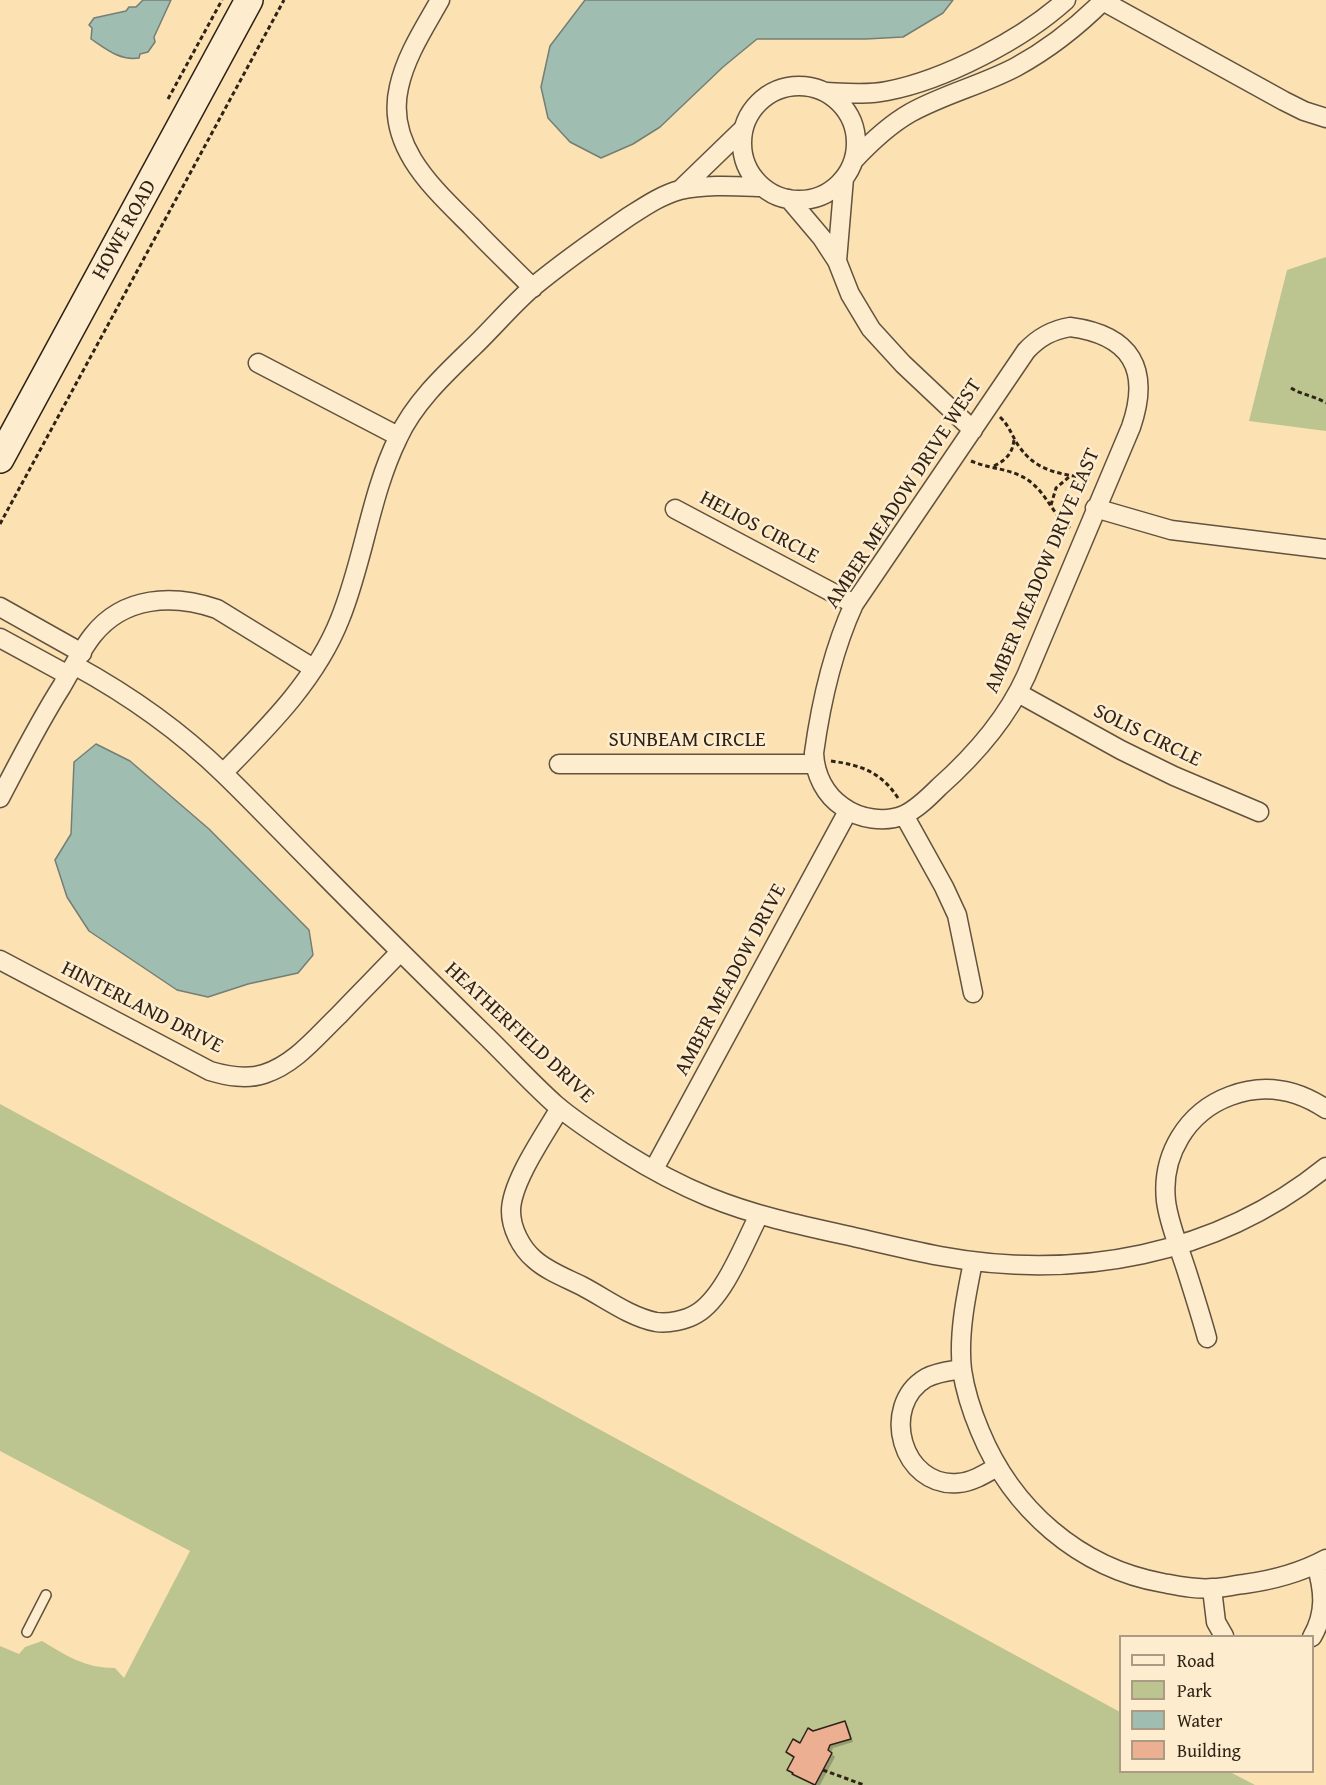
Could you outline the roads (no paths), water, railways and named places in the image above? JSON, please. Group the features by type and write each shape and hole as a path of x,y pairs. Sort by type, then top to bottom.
{"street":[{"name":"HOWE ROAD","path":"0,458 249,0"},
{"path":"440,0 415,45 402,77 397,98 399,127 414,165 431,186 533,288"},
{"path":"680,190 742,130 758,101 783,87 811,87 827,92 885,92 926,80 973,60 1019,36 1066,0"},
{"path":"742,130 741,147 744,159 750,174 761,187 772,194 789,199 807,200 818,197 829,192 844,178 854,160 871,143 910,113 993,78 1035,56 1071,30 1102,0 1284,101 1326,118"},
{"path":"827,92 848,111 854,123 857,142 854,160"},
{"path":"837,261 844,178"},
{"path":"223,773 289,703 331,638 345,606 381,477 398,436 432,389 533,288 611,229 657,199 680,190 712,186 761,187"},
{"path":"789,199 822,238 837,261 850,294 871,329 903,364 973,430"},
{"name":"AMBER MEADOW DRIVE WEST","path":"826,764 819,722 830,671 854,604 1026,351 1037,340 1058,329 1070,327 1090,329 1103,334"},
{"name":"AMBER MEADOW DRIVE EAST","path":"848,811 874,819 890,819 901,807 934,792 981,746 1018,693 1131,426 1139,396 1139,381 1131,359 1125,350 1103,334"},
{"path":"258,363 398,436"},
{"path":"1095,508 1171,530 1326,549"},
{"name":"HELIOS CIRCLE","path":"675,509 854,604"},
{"path":"0,798 92,637 103,624 119,612 135,605 167,599 217,609 313,668"},
{"name":"HEATHERFIELD DRIVE","path":"0,608 75,664 139,704 223,773 400,952 560,1108 623,1152 709,1197 759,1215 929,1254 973,1262 1038,1266 1122,1259 1178,1245 1242,1220 1293,1191 1326,1167"},
{"name":"HEATHERFIELD DRIVE","path":"0,638 75,664"},
{"name":"SOLIS CIRCLE","path":"1018,693 1130,755 1259,812"},
{"name":"SUNBEAM CIRCLE","path":"559,764 826,764"},
{"path":"826,764 817,774 828,794 848,811"},
{"path":"901,807 957,915 973,993"},
{"name":"AMBER MEADOW DRIVE","path":"654,1169 848,811"},
{"name":"HINTERLAND DRIVE","path":"0,960 210,1071 226,1076 243,1077 263,1074 286,1064 305,1049 400,952"},
{"path":"1207,1338 1166,1202 1167,1166 1175,1146 1187,1126 1209,1106 1250,1090 1278,1090 1302,1095 1326,1109"},
{"path":"560,1108 518,1183 511,1210 512,1225 523,1246 534,1259 553,1271 640,1317 658,1322 694,1316 708,1306 718,1292 759,1215"},
{"path":"973,1262 963,1324 962,1369 978,1425 997,1467 1039,1521 1085,1555 1154,1582 1212,1588 1287,1576 1321,1562 1325,1609 1313,1635"},
{"path":"962,1369 928,1377 911,1392 901,1414 900,1427 904,1449 917,1468 943,1482 969,1481 997,1467"},
{"path":"1212,1588 1216,1622 1223,1635"}],"lane":[{"path":"27,1632 46,1595"}],"water":[{"path":"143,0 171,0 154,37 155,42 148,52 140,54 139,58 126,58 91,39 92,28 89,25 94,18 126,11 129,7 136,7"},
{"path":"585,0 953,0 943,13 903,37 757,39 723,67 660,127 633,144 601,158 570,142 548,118 541,87 550,46"},
{"path":"96,744 130,761 209,829 309,930 313,955 298,973 248,984 208,997 177,990 89,931 67,897 55,860 71,834 74,762"}]}
